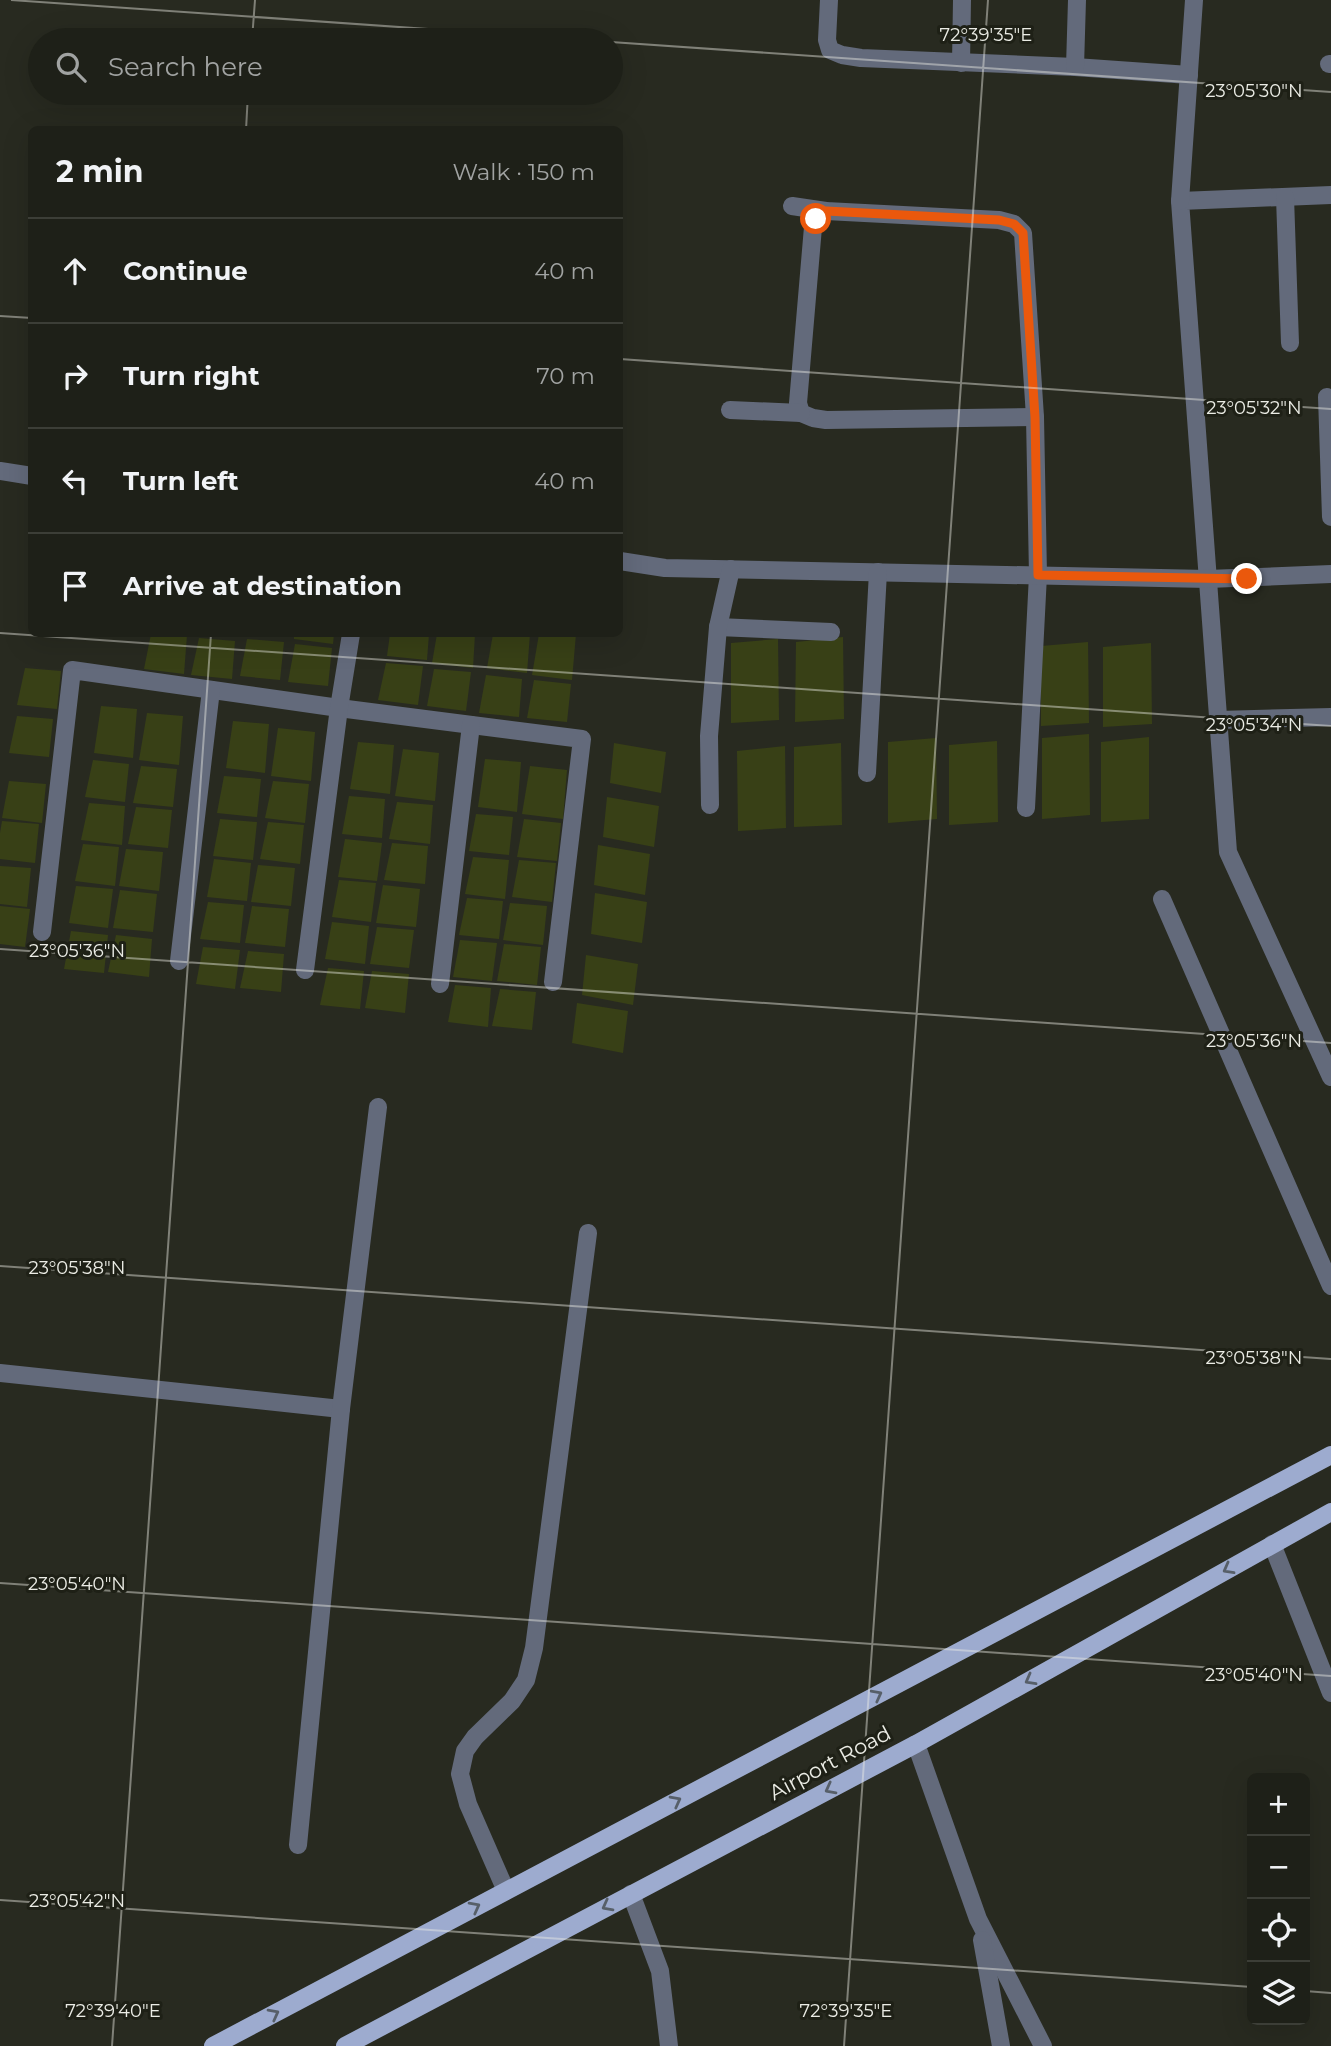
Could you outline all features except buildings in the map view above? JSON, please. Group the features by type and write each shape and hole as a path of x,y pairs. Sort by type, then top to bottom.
{"main road":[{"path":"214,2046 1331,1455"},
{"name":"Airport Road","path":"345,2046 916,1744 1331,1512"}],"street":[{"path":"829,0 827,40 830,50 842,55 1189,75"},
{"path":"961,63 962,0"},
{"path":"1075,67 1077,0"},
{"path":"1194,0 1180,201 1228,852 1331,1077"},
{"path":"1180,201 1331,195"},
{"path":"1284,197 1290,343"},
{"path":"792,206 826,211 999,220 1014,224 1023,233 1035,417 1038,575 1026,808"},
{"path":"801,413 798,403 813,227 816,219 826,211"},
{"path":"1326,397 1331,517"},
{"path":"730,410 801,413 826,420 1035,417"},
{"path":"0,471 28,475"},
{"path":"623,561 665,568 1208,579 1331,574"},
{"path":"710,804 709,736 718,627 731,569"},
{"path":"867,773 878,572"},
{"path":"718,627 831,632"},
{"path":"305,970 351,637"},
{"path":"42,932 72,670 582,739 554,982"},
{"path":"179,961 211,690"},
{"path":"1218,720 1331,717"},
{"path":"440,984 471,725"},
{"path":"1162,900 1331,1286"},
{"path":"298,1845 341,1409 378,1107"},
{"path":"506,1891 462,1788 460,1774 465,1751 475,1737 512,1701 526,1680 534,1648 588,1233"},
{"path":"0,1373 341,1409"},
{"path":"1272,1544 1331,1693"},
{"path":"916,1744 978,1919 1043,2046"},
{"path":"631,1894 660,1971 669,2046"},
{"path":"978,1919 1001,2046"}],"route":[{"path":"816,219 826,211 999,220 1014,224 1023,233 1035,417 1038,575 1247,579"}]}
